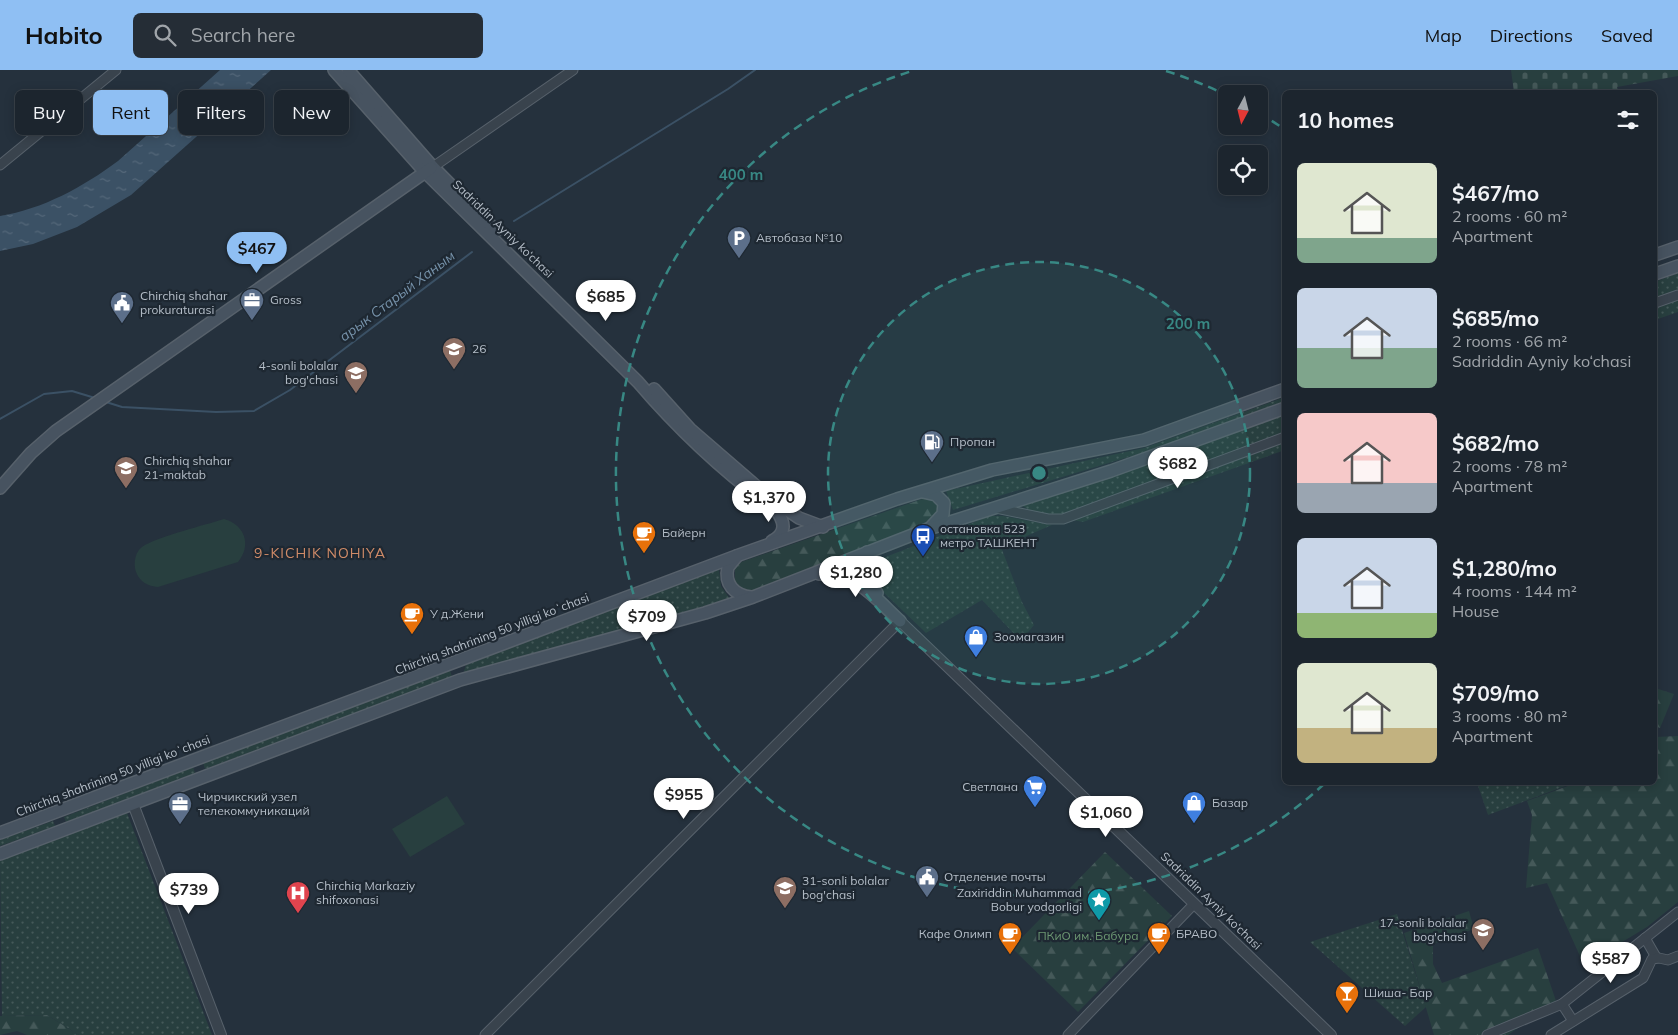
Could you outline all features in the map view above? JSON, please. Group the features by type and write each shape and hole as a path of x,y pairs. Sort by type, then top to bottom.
{"main road":[{"name":"Sadriddin Ayniy ko‘chasi","path":"334,70 429,170 638,382 695,444 776,510 784,523 783,530 776,539 762,547"},
{"name":"Sadriddin Ayniy ko‘chasi","path":"348,70 429,170 643,378 690,429 778,504 806,522 823,527"},
{"path":"0,488 37,447 93,405 429,170"},
{"path":"1657,254 1678,247"},
{"path":"1657,273 1678,266"},
{"name":"Chirchiq shahrining 50 yilligi koʻchasi","path":"0,833 455,664 739,555 913,494 992,470 1144,440 1282,390"},
{"path":"0,854 460,680 753,597 925,530 1112,471 1282,409"},
{"path":"913,494 924,492 933,494 939,496 944,503 941,518 925,530"},
{"path":"867,552 864,567 870,583 900,621"},
{"path":"739,555 728,567 728,583 738,594 753,597"},
{"path":"810,575 829,573 852,579 900,621"},
{"path":"455,664 460,680"},
{"path":"196,759 202,777"},
{"path":"56,812 64,830"}],"street":[{"path":"429,170 573,70"},
{"path":"0,165 110,72"},
{"path":"1657,302 1678,295"},
{"path":"994,507 1048,520 1063,519 1282,438"},
{"path":"485,1035 900,621"},
{"name":"Sadriddin Ayniy ko‘chasi","path":"900,621 1331,1035"},
{"path":"133,804 221,1035"},
{"path":"1068,1035 1194,904"},
{"path":"1487,1035 1562,1004 1678,912"},
{"path":"1645,938 1656,957 1668,960 1678,956"},
{"path":"1550,1035 1643,978 1647,975 1649,964 1656,957"},
{"path":"1562,1004 1572,1021"}],"green space":[{"path":"1511,70 1678,70 1678,76 1617,87 1618,90 1514,90"},
{"path":"1678,273 1678,312 1657,319 1657,281"},
{"path":"1282,398 1282,402 1145,452 953,510 946,491 1144,448"},
{"path":"1282,412 1282,451 1083,522 1032,512 1021,505"},
{"path":"928,497 933,499 939,508 932,522 752,591 742,589 735,581 735,567 741,562"},
{"path":"990,516 1003,516 1052,525 1001,547 1022,602 1034,625 1021,641 982,600 926,633 881,590 877,579 883,558"},
{"path":"224,519 237,526 244,536 245,549 238,562 158,587 145,583 136,572 136,557 139,550 145,545 173,534"},
{"path":"719,569 721,586 730,599 465,673 464,671 466,665"},
{"path":"450,670 452,677 205,769 203,763"},
{"path":"1657,689 1674,694 1660,728 1657,727"},
{"path":"1678,736 1678,902 1647,927 1584,965 1547,883 1526,888 1532,815 1527,801 1571,785 1657,785 1657,737"},
{"path":"193,767 195,773 66,822 64,817"},
{"path":"1478,785 1568,785 1488,815"},
{"path":"447,796 465,824 410,857 392,829"},
{"path":"127,813 212,1035 79,1035 47,1015 2,1016 0,860"},
{"path":"53,821 55,826 0,846 0,840"},
{"name":"ПКиО им. Бабура","path":"1105,852 1172,916 1078,1012 1012,948"},
{"path":"1469,911 1474,929 1433,944 1433,964 1442,983 1538,948 1556,1001 1508,1035 1434,1035 1404,933"},
{"path":"1397,914 1426,1007 1405,1026 1310,942"},
{"path":"47,1015 79,1035 27,1035 17,1031 0,1035 0,1016"}],"water":[{"path":"220,70 271,70 249,90 198,90"},
{"path":"178,107 178,135 198,135 131,195 77,227 33,244 0,251 0,216 32,208 77,188 105,171 147,135 168,135 168,116"}],"waterway":[{"name":"арык Старый Ханым","path":"514,221 728,89 755,70"},
{"name":"арык Старый Ханым","path":"106,402 122,407 216,412 254,411 290,390 472,252"},
{"name":"арык Старый Ханым","path":"0,419 44,394 72,391 95,398"}],"place":[{"name":"Автобаза №10","path":"739,259"},
{"name":"Gross","path":"252,321"},
{"name":"Chirchiq shahar prokuraturasi","path":"122,324"},
{"name":"26","path":"454,370"},
{"name":"4-sonli bolalar bog'chasi","path":"356,394"},
{"name":"Пропан","path":"932,463"},
{"name":"Chirchiq shahar 21-maktab","path":"126,489"},
{"name":"Байерн","path":"644,554"},
{"name":"остановка 523 метро ТАШКЕНТ","path":"923,557"},
{"name":"У д.Жени","path":"412,635"},
{"name":"Зоомагазин","path":"976,658"},
{"name":"Светлана","path":"1035,808"},
{"name":"Базар","path":"1194,824"},
{"name":"Чирчикский узел телекоммуникаций","path":"180,825"},
{"name":"Отделение почты","path":"927,898"},
{"name":"31-sonli bolalar bog'chasi","path":"785,909"},
{"name":"Chirchiq Markaziy shifoxonasi","path":"298,914"},
{"name":"Zaxiriddin Muhammad Bobur yodgorligi","path":"1099,921"},
{"name":"17-sonli bolalar bog'chasi","path":"1483,951"},
{"name":"Кафе Олимп","path":"1010,955"},
{"name":"БРАВО","path":"1159,955"},
{"name":"Шиша- Бар","path":"1347,1014"}],"district":[{"name":"9-KICHIK NOHIYA","path":"320,553"}]}
